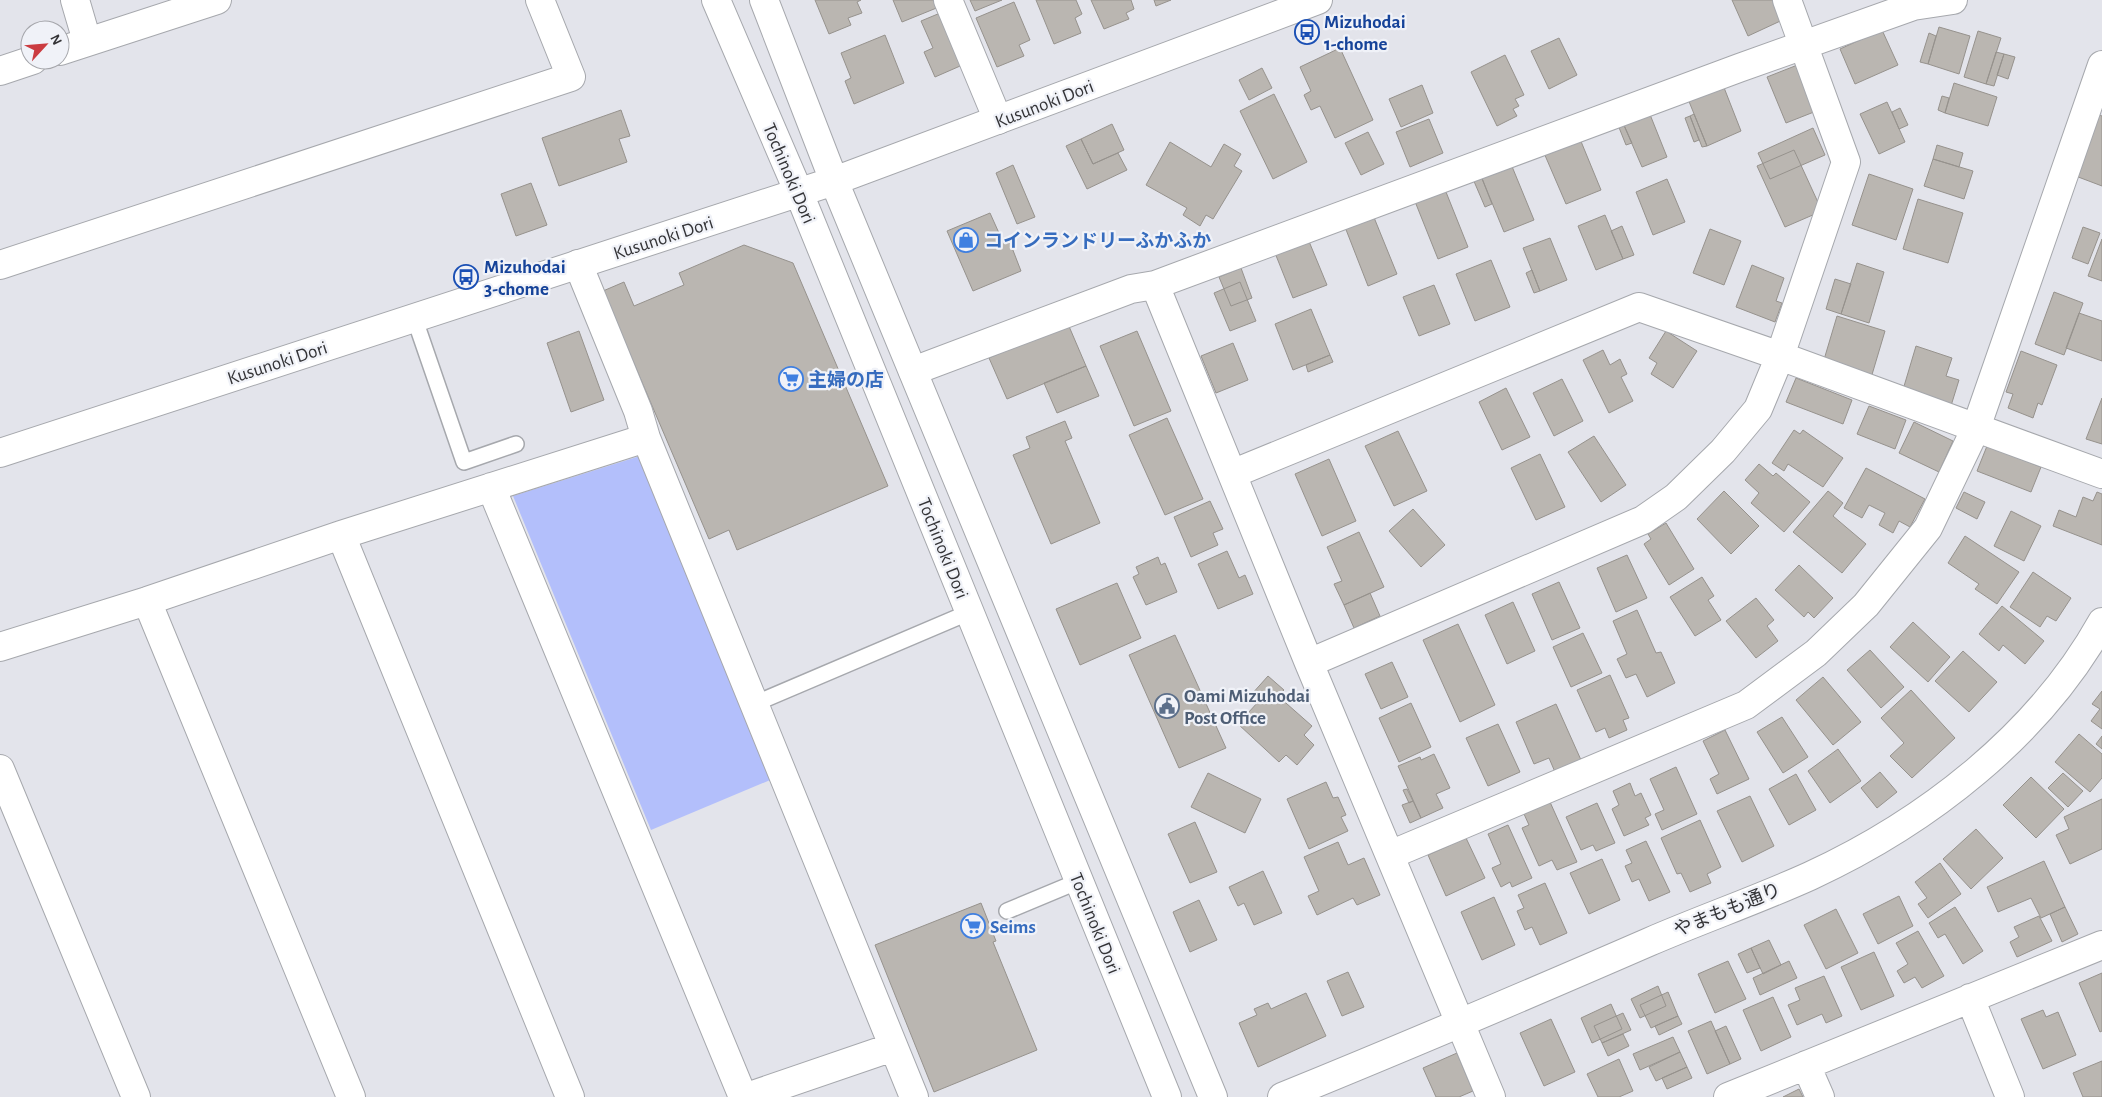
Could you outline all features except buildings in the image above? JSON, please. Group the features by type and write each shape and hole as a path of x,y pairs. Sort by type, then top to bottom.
{"street":[{"path":"74,0 88,41"},
{"path":"70,47 217,0"},
{"path":"0,265 571,77 540,0"},
{"name":"Tochinoki Dori","path":"716,0 799,193 1167,1097"},
{"name":"Tochinoki Dori","path":"764,0 834,181 1213,1097"},
{"path":"948,0 998,120"},
{"name":"Kusunoki Dori","path":"0,453 834,181 1318,0"},
{"path":"1309,663 1643,520 1676,498 1729,444 1758,409 1780,356 1846,162 1787,0"},
{"path":"913,371 1131,289 1155,285 1803,45 1913,6 1953,0"},
{"path":"0,71 20,64"},
{"path":"1390,855 1746,705 1816,653 1872,597 1928,528 1976,428 2102,65"},
{"path":"578,264 638,411 646,438 914,1097"},
{"path":"1155,285 1309,663 1491,1097"},
{"path":"1232,474 1639,307 1780,356 2102,474"},
{"path":"0,647 147,601 341,535 646,438"},
{"path":"491,487 743,1097"},
{"path":"341,535 570,1097"},
{"path":"147,601 351,1097"},
{"name":"やまもも通り","path":"1282,1097 1461,1024 1694,922 1810,876 1879,840 1968,779 2032,720 2088,647 2102,622"},
{"path":"0,769 136,1097"},
{"path":"1728,1097 2102,945"},
{"path":"1970,998 2010,1097"},
{"path":"747,1097 893,1046"},
{"path":"1806,1065 1820,1097"}],"lane":[{"path":"414,317 464,462 516,444"},
{"path":"754,704 970,612"},
{"path":"1007,911 1079,881"}],"shaded area":[{"path":"643,455 775,778 651,830 513,496"}],"place":[{"name":"Mizuhodai 1-chome","path":"1307,32"},
{"name":"コインランドリーふかふか","path":"966,240"},
{"name":"Mizuhodai 3-chome","path":"466,277"},
{"name":"主婦の店","path":"791,379"},
{"name":"Oami Mizuhodai Post Office","path":"1167,706"},
{"name":"Seims","path":"973,926"}]}
